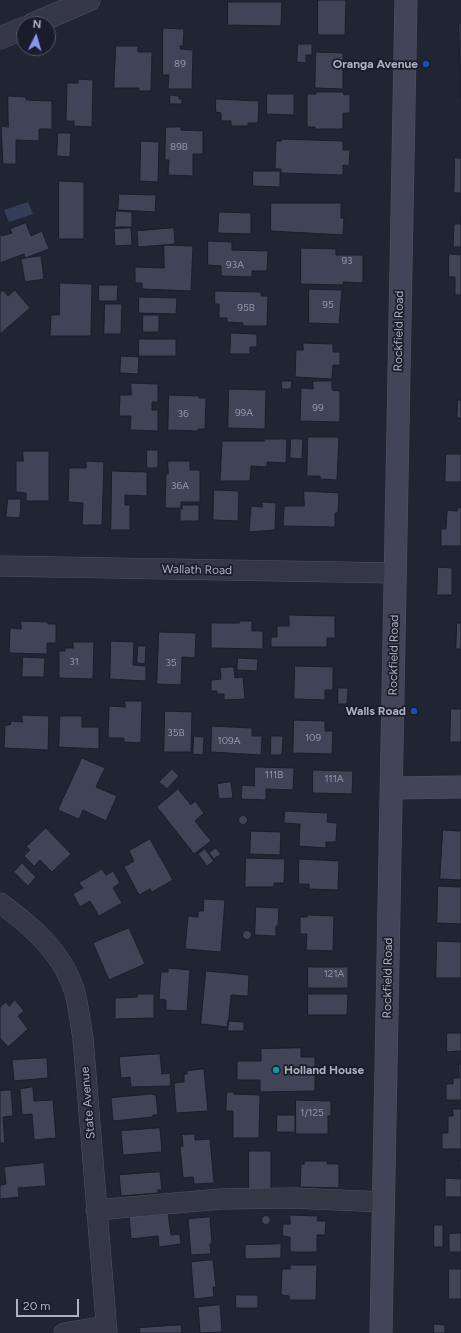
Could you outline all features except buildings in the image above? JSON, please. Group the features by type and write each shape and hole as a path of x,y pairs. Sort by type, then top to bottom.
{"main road":[{"name":"Rockfield Road","path":"381,1333 392,788 394,573 406,0"},
{"path":"392,788 461,787"}],"street":[{"path":"52,16 89,0"},
{"path":"0,38 16,31"},
{"name":"Wallath Road","path":"0,566 394,573"},
{"name":"State Avenue","path":"0,903 26,922 47,944 64,967 75,993 83,1038 106,1329"},
{"path":"96,1210 221,1199 293,1198 384,1202"},
{"path":"64,1333 106,1329"}],"water":[{"path":"28,202 33,214 9,222 4,210"}],"place":[{"name":"Oranga Avenue","path":"426,64"},
{"name":"Walls Road","path":"414,711"},
{"name":"Holland House","path":"276,1070"}]}
